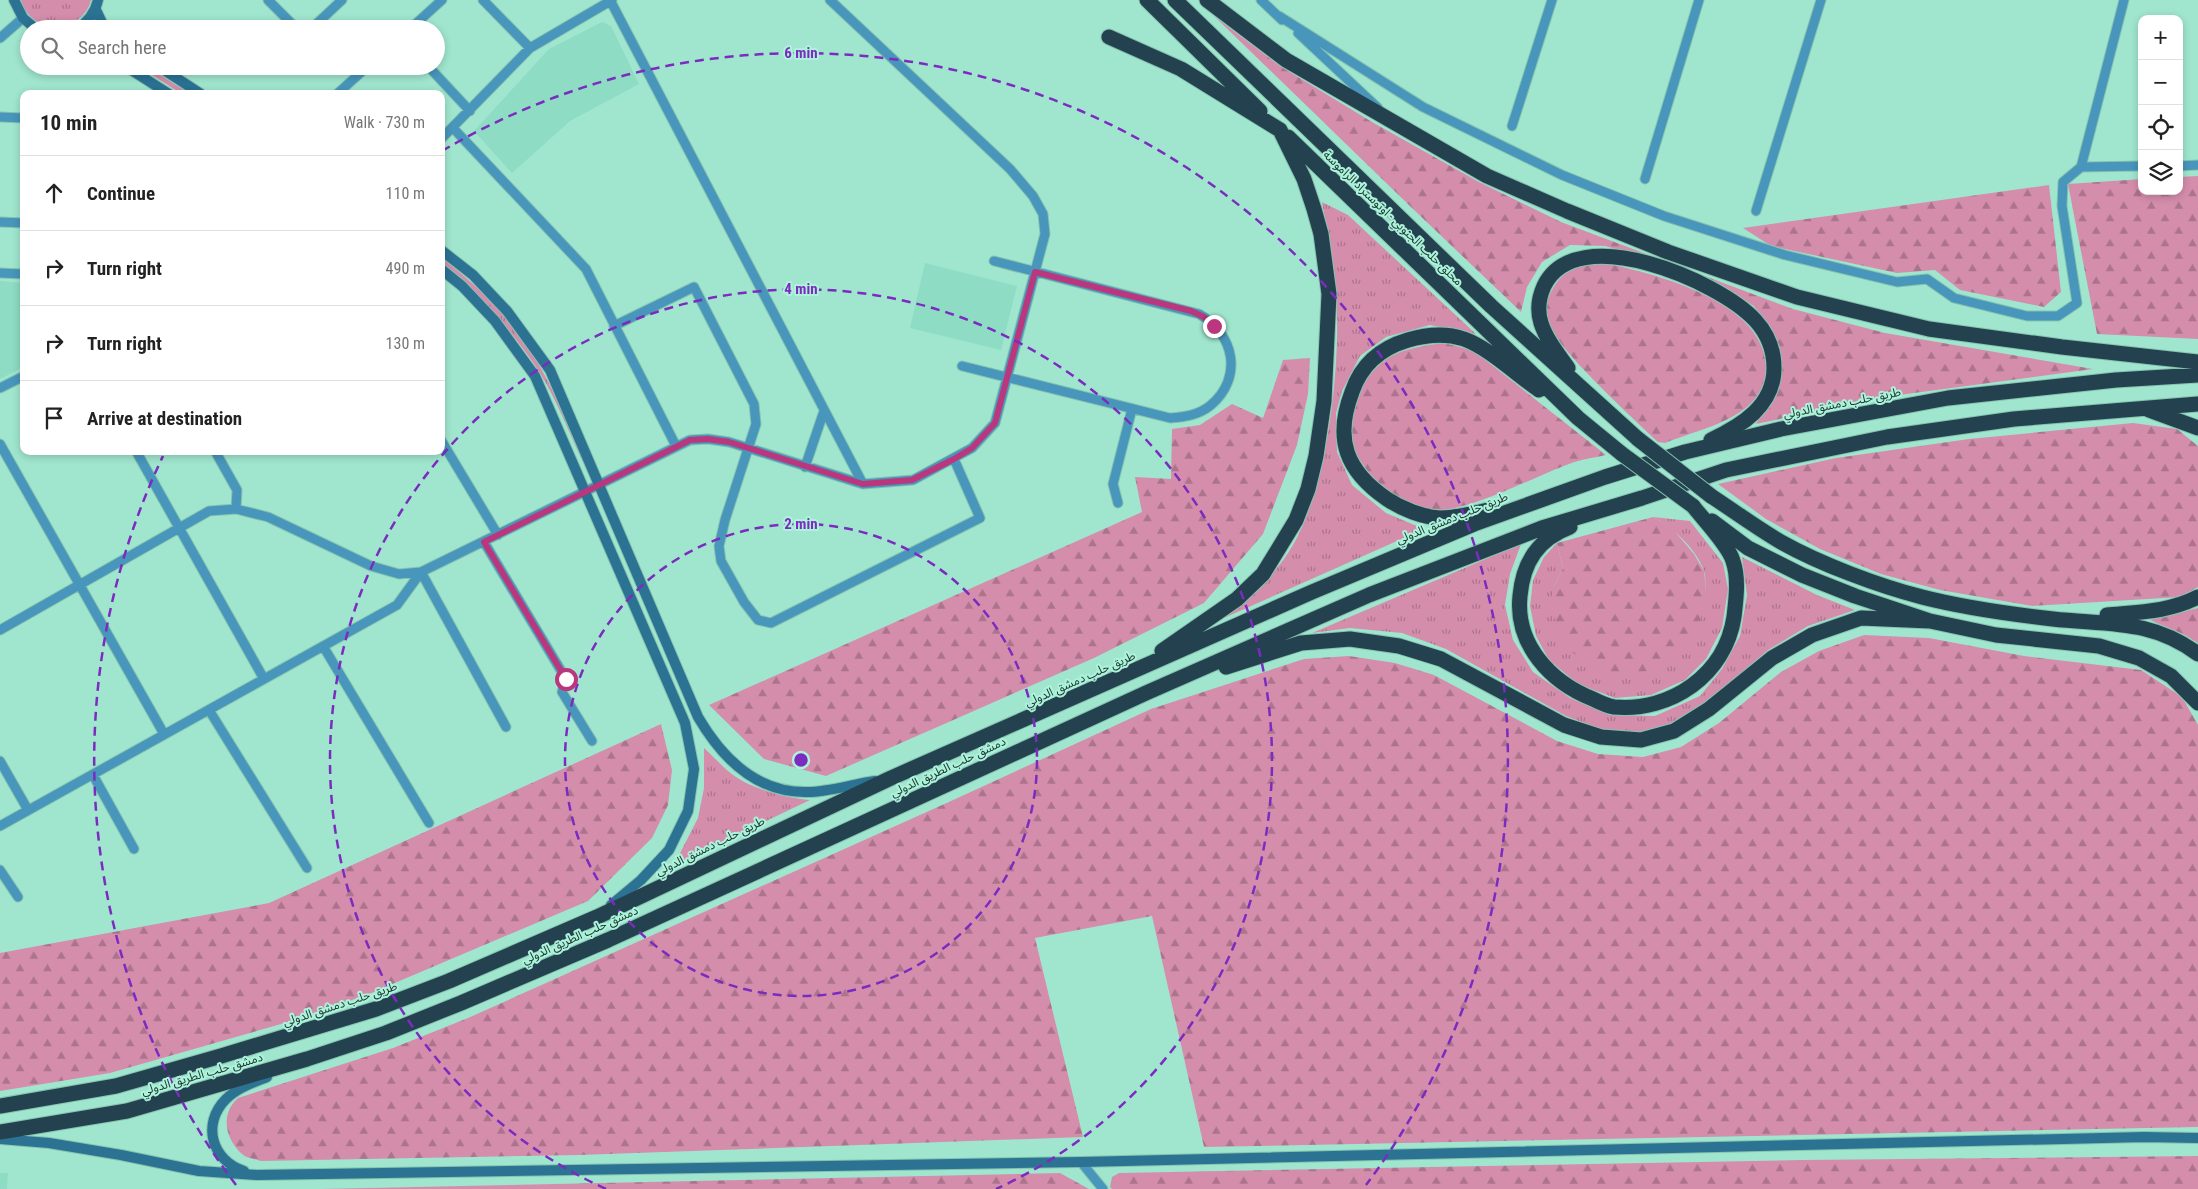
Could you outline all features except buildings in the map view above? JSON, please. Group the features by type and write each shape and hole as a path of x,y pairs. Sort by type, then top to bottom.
{"highway":[{"name":"محلق حلب الجنوبي - اوتوستراد الراموسة","path":"1147,0 1578,418 1622,454 1748,548 1802,575 1855,596 1930,621"},
{"name":"محلق حلب الجنوبي - اوتوستراد الراموسة","path":"1175,0 1491,306 1638,439 1711,496 1782,542 1849,573 1922,597 1994,612 2056,619"},
{"path":"1207,0 1286,60 1487,176 1668,252 1796,297 1929,329 2062,348 2198,362"},
{"path":"1109,37 1149,53 1181,69 1280,130 1304,179 1314,209 1321,234 1329,294 1324,401 1316,456 1308,489 1296,520 1262,574 1237,599 1210,620 1130,673"},
{"path":"1598,404 1548,339 1540,322 1540,295 1546,282 1555,271 1564,263 1576,258 1604,256 1624,258 1670,271 1712,288 1741,308 1755,320 1765,333 1771,348 1774,376 1771,387 1755,413 1743,424 1685,452"},
{"path":"1547,497 1455,517 1425,516 1393,503 1359,477 1346,450 1343,425 1354,385 1369,362 1398,343 1415,338 1446,336 1463,339 1477,346 1578,418"},
{"name":"طريق حلب دمشق الدولي","path":"0,1106 116,1086 299,1034 403,998 597,918 891,778 1312,592 1474,524 1547,497 1685,452 1780,430 1948,398 2116,380 2198,376"},
{"path":"1146,693 1369,595 1542,528 1726,470 1887,437 2014,419 2198,404"},
{"path":"2143,408 2198,428"},
{"path":"1642,498 1556,533 1534,552 1522,577 1519,605 1526,637 1543,667 1573,691 1612,707 1653,705 1693,687 1715,665 1732,632 1737,591 1733,560 1693,506"},
{"path":"2056,619 2151,612 2183,605 2198,597"},
{"path":"1146,693 1301,643 1350,639 1399,646 1441,659 1564,725 1601,737 1641,740 1674,731 1709,709 1772,658 1812,635 1861,618 1930,621 1996,635 2099,646 2139,658 2171,676 2198,703"},
{"path":"2056,619 2116,622 2146,628 2184,644 2198,654"},
{"name":"دمشق حلب الطريق الدولي","path":"0,1132 127,1111 307,1059 420,1020 608,940 1146,693"}],"main road":[{"path":"14,0 25,20"},
{"path":"88,20 97,5"},
{"path":"97,5 102,20"},
{"path":"139,75 164,90"},
{"path":"172,75 195,90"},
{"path":"445,253 473,275 508,311 550,370 704,726 718,749 744,773 774,788 806,792 891,778"},
{"path":"445,272 462,286 495,321 535,376 684,723 694,769 688,811 681,827 669,850 641,880 597,918"},
{"path":"686,734 704,726"},
{"path":"257,1175 235,1168 222,1158 214,1146 213,1129 217,1111 235,1091 307,1059"},
{"path":"0,1138 49,1143 200,1171 257,1175 1081,1162 2124,1137 2198,1138"}],"street":[{"path":"268,0 288,20"},
{"path":"321,20 342,0"},
{"path":"420,20 442,0"},
{"path":"483,0 530,48"},
{"path":"445,135 530,48 611,0 863,484"},
{"path":"0,630 209,511 236,509 268,517 372,566 399,574 421,572 690,440 708,439 729,442 863,484 912,480 972,448 995,423 1045,234 1043,214 1033,196 1010,169 830,0"},
{"path":"1261,0 1398,126"},
{"path":"1512,126 1552,0"},
{"path":"1645,179 1699,0"},
{"path":"1756,211 1821,0"},
{"path":"1279,16 1424,107 1562,176 1664,216 1785,256 1897,282 1927,280 1954,298 2026,316 2058,316 2078,303 2062,206 2063,182 2080,167 2124,0"},
{"path":"0,38 20,21"},
{"path":"341,90 358,75"},
{"path":"436,75 470,111"},
{"path":"0,117 20,118"},
{"path":"453,128 586,269 676,446"},
{"path":"2183,166 2198,165"},
{"path":"2080,167 2138,166"},
{"path":"0,222 20,223"},
{"path":"962,366 1170,418 1190,416 1210,406 1222,392 1230,378 1231,358 1226,339 1204,317 1191,311 994,261"},
{"path":"0,273 20,274"},
{"path":"614,326 694,287 754,404 756,424 724,520 719,546 721,561 744,602 758,620 771,623 980,518 954,459"},
{"path":"0,388 20,378"},
{"path":"1118,503 1113,484 1132,409"},
{"path":"805,467 824,411"},
{"path":"0,444 164,734"},
{"path":"445,447 498,535"},
{"path":"138,455 264,679"},
{"path":"217,455 237,490 236,509"},
{"path":"484,542 566,679 562,692 592,741"},
{"path":"0,826 397,605 421,572"},
{"path":"421,572 506,727"},
{"path":"323,646 429,823"},
{"path":"209,710 306,868"},
{"path":"0,761 28,810"},
{"path":"92,774 134,849"},
{"path":"0,870 18,897"},
{"path":"1081,1162 1103,1189"}],"shaded area":[{"path":"602,22 611,26 639,84 570,121 512,173 474,131 549,49"},
{"path":"925,263 1017,286 1001,350 910,328"},
{"path":"0,281 20,283 20,369 0,379"},
{"path":"0,1173 8,1173 7,1189 0,1189"}],"green space":[{"path":"21,0 91,0 86,11 78,20 34,20 26,11"},
{"path":"1214,16 1280,66 1372,122 1479,182 1561,222 1793,309 1885,333 2093,369 1884,397 1756,424 1771,401 1776,343 1754,306 1718,284 1670,264 1605,246 1570,245 1542,262 1527,287 1521,312"},
{"path":"152,75 160,75 184,90 176,90"},
{"path":"2198,176 2198,339 2097,334 2068,184 2138,179 2138,195 2183,195 2183,177"},
{"path":"2049,185 2061,292 2044,307 1960,290 1935,270 1897,273 1771,246 1743,228"},
{"path":"1322,202 1348,215 1476,334 1430,325 1386,337 1360,356 1342,391 1336,413 1337,452 1352,485 1386,513 1424,529 1224,618 1267,579 1288,553 1302,527 1314,495 1323,459 1330,421 1334,382 1337,310 1333,260"},
{"path":"445,260 489,299 518,332 542,370 590,472 588,473 547,384 540,373 495,314 445,266"},
{"path":"1605,263 1677,283 1703,294 1727,308 1746,324 1760,343 1766,365 1764,382 1752,402 1739,413 1719,423 1665,443 1658,442 1577,362 1550,329 1545,317 1549,296 1555,285 1565,274 1583,266"},
{"path":"1445,343 1474,351 1606,455 1574,462 1501,493 1464,506 1448,509 1434,510 1419,507 1392,494 1374,478 1356,455 1349,437 1348,418 1350,412 1367,378 1390,357 1409,349"},
{"path":"1310,358 1308,394 1297,445 1263,534 1204,603 1094,658 826,776 764,759 709,705 1142,512 1135,477 1171,479 1172,429 1200,425 1232,404 1263,418 1283,360"},
{"path":"2133,423 2177,429 2198,446 2198,587 2180,597 2032,606 1940,590 1881,574 1820,549 1766,519 1718,484 1836,458 1969,439"},
{"path":"1653,517 1690,521 1723,563 1728,589 1722,628 1706,659 1685,680 1651,695 1615,698 1578,684 1549,660 1536,636 1530,606 1533,580 1544,557 1557,543 1563,568 1554,586 1706,591 1704,571 1690,547 1676,533"},
{"path":"1653,517 1672,528 1694,554 1704,571 1706,591 1700,622 1688,647 1672,661 1645,672 1616,675 1590,665 1566,648 1557,630 1552,604 1554,586 1563,568 1557,543"},
{"path":"1521,544 1510,574 1505,605 1513,640 1533,672 1570,698 1610,715 1655,716 1700,696 1722,669 1740,636 1747,595 1742,557 1817,595 1855,610 1808,626 1768,650 1707,703 1672,725 1642,732 1602,730 1566,716 1446,649 1402,633 1350,628 1312,633"},
{"path":"2198,608 2198,643 2185,635 2150,620"},
{"path":"1864,635 1929,638 2024,656 2141,670 2182,697 2198,725 2198,1127 1204,1147 1152,916 1035,938 1083,1137 579,1155 261,1161 242,1154 236,1148 229,1134 227,1119 229,1111 232,1104 238,1098 393,1048 468,1018 1151,709 1304,659 1349,656 1395,663 1434,675 1557,741 1598,754 1643,757 1681,747 1719,723 1781,672 1819,651"},
{"path":"661,724 672,770 668,805 652,838 588,901 369,994 295,1020 110,1073 0,1091 0,953 269,903"},
{"path":"704,748 727,770 752,786 772,793 810,800 674,865 698,818 704,788"},
{"path":"2198,1156 2198,1189 1112,1189 1110,1187 1112,1177 1119,1173 1801,1160"},
{"path":"1060,1173 1089,1189 321,1189"}],"route":[{"path":"566,679 484,542 690,440 708,439 729,442 863,484 912,480 972,448 995,423 1035,272 1191,311 1200,314 1214,326"}]}
